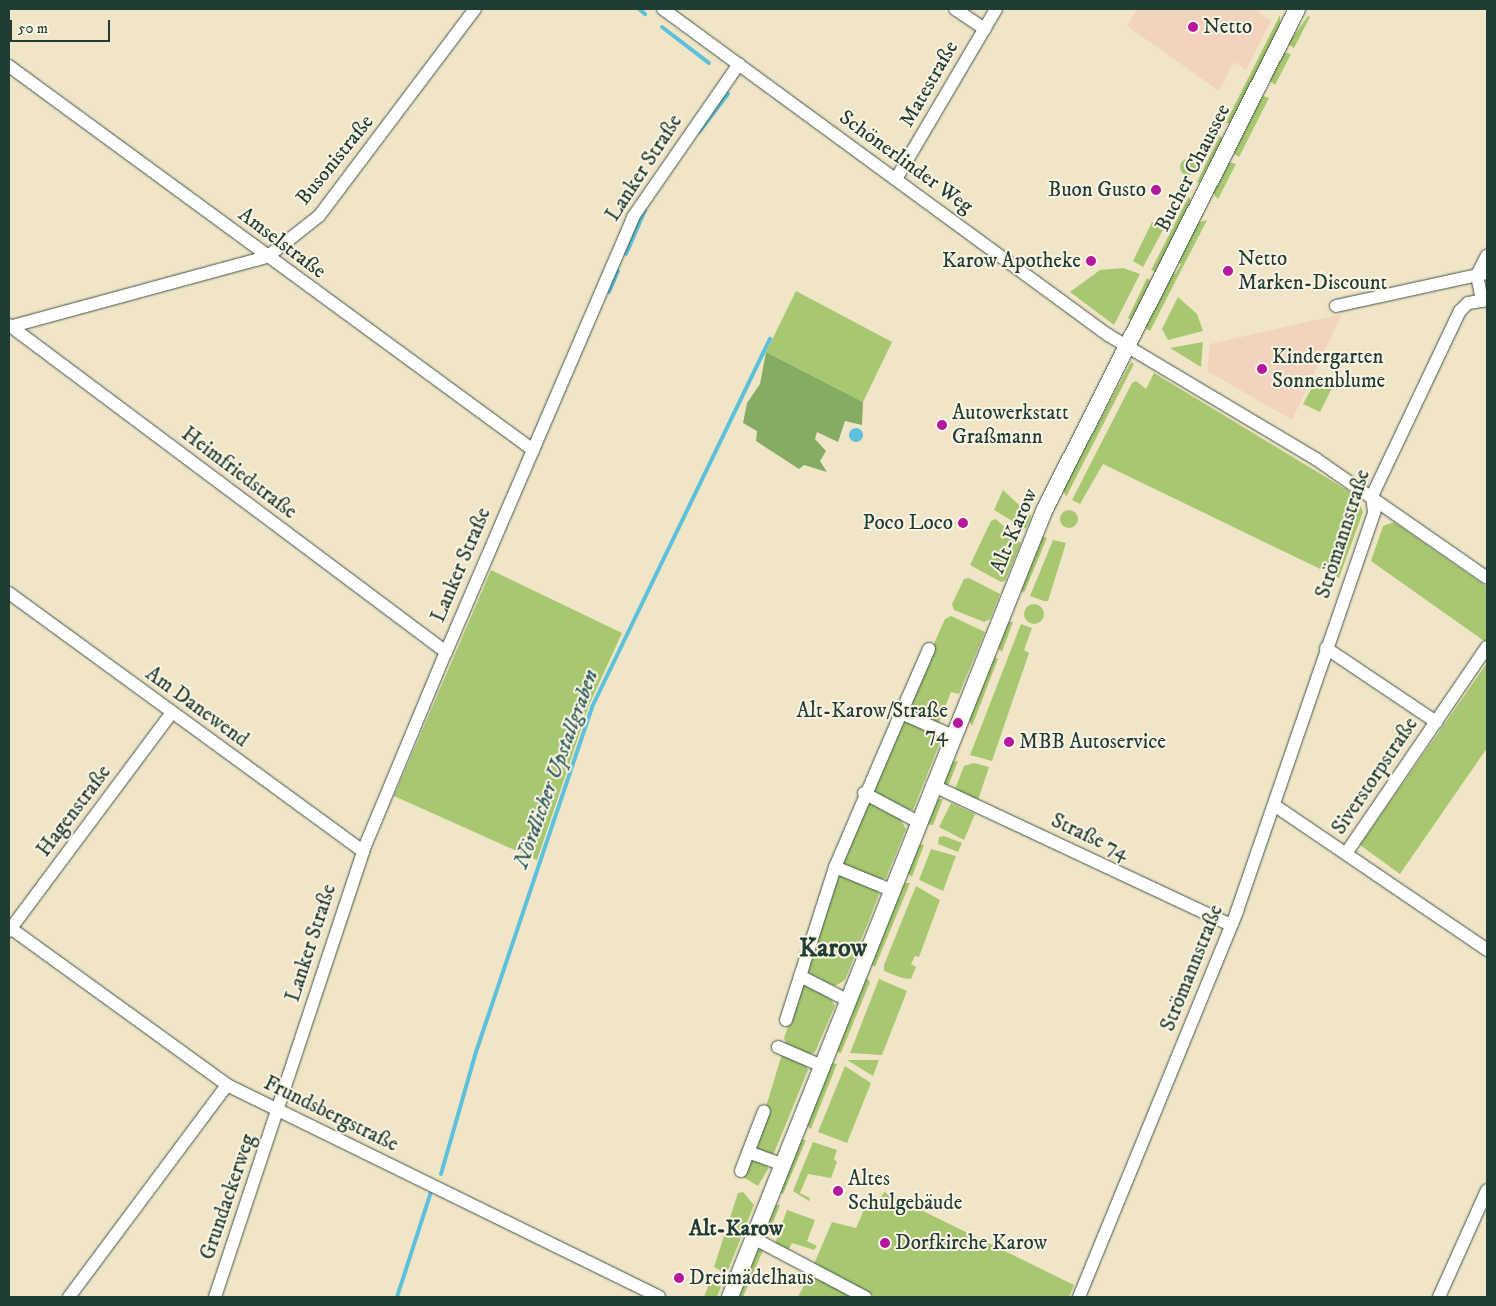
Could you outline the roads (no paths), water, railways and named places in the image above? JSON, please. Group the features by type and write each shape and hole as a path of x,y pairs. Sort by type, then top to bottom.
{"main road":[{"name":"Bucher Chaussee","path":"1126,348 1296,9"},
{"name":"Alt-Karow","path":"730,1297 932,785 1044,511 1126,348"}],"street":[{"name":"Busonistraße","path":"9,326 266,257 319,216 475,9"},
{"name":"Schönerlinder Weg","path":"663,9 1126,348 1231,407 1372,496 1487,578"},
{"path":"955,9 984,29"},
{"name":"Matestraße","path":"896,179 996,9"},
{"name":"Lanker Straße","path":"279,1110 362,851 633,217 739,64"},
{"name":"Amselstraße","path":"9,66 266,257 532,450"},
{"path":"1336,306 1482,274 1487,254"},
{"name":"Strömannstraße","path":"1079,1297 1232,924 1374,512 1372,496 1460,311 1485,300 1482,274"},
{"name":"Heimfriedstraße","path":"9,326 446,652"},
{"name":"Am Danewend","path":"9,593 171,714 362,851"},
{"path":"1326,648 1436,722 1487,647"},
{"path":"786,1020 835,867 864,793 929,649"},
{"path":"901,713 953,736"},
{"name":"Hagenstraße","path":"9,929 171,714"},
{"name":"Siverstorpstraße","path":"1347,852 1436,722"},
{"name":"Straße 74","path":"932,785 1232,924"},
{"path":"864,793 918,822"},
{"name":"Siverstorpstraße","path":"1274,805 1347,852 1487,950"},
{"path":"835,867 891,890"},
{"name":"Frundsbergstraße","path":"9,929 227,1085 660,1297"},
{"path":"800,976 847,1000"},
{"path":"778,1047 822,1066"},
{"path":"69,1297 227,1085"},
{"name":"Grundackerweg","path":"215,1297 279,1110"},
{"path":"741,1171 764,1111"},
{"path":"748,1152 783,1165"},
{"path":"1439,1297 1487,1190"},
{"path":"753,1238 865,1297"}],"water":[{"path":"853,428 859,428 863,435 859,442 853,442 849,438 849,432"}],"waterway":[{"name":"Nördlicher Upstallgraben","path":"639,9 645,14"},
{"name":"Nördlicher Upstallgraben","path":"662,27 709,63"},
{"name":"Nördlicher Upstallgraben","path":"699,132 728,94"},
{"name":"Nördlicher Upstallgraben","path":"626,254 645,210"},
{"name":"Nördlicher Upstallgraben","path":"609,292 618,271"},
{"name":"Nördlicher Upstallgraben","path":"441,1174 476,1052 592,707 770,339"},
{"path":"397,1297 431,1192"}],"place":[{"name":"Netto","path":"1193,27"},
{"name":"Buon Gusto","path":"1156,190"},
{"name":"Karow Apotheke","path":"1091,261"},
{"name":"Netto Marken-Discount","path":"1228,271"},
{"name":"Kindergarten Sonnenblume","path":"1262,369"},
{"name":"Autowerkstatt Graßmann","path":"942,425"},
{"name":"Poco Loco","path":"963,523"},
{"name":"Alt-Karow/Straße 74","path":"958,723"},
{"name":"MBB Autoservice","path":"1009,742"},
{"name":"Altes Schulgebäude","path":"838,1191"},
{"name":"Dorfkirche Karow","path":"885,1243"},
{"name":"Dreimädelhaus","path":"679,1278"}],"district":[{"name":"Karow","path":"833,949"},
{"name":"Alt-Karow","path":"736,1229"}]}
